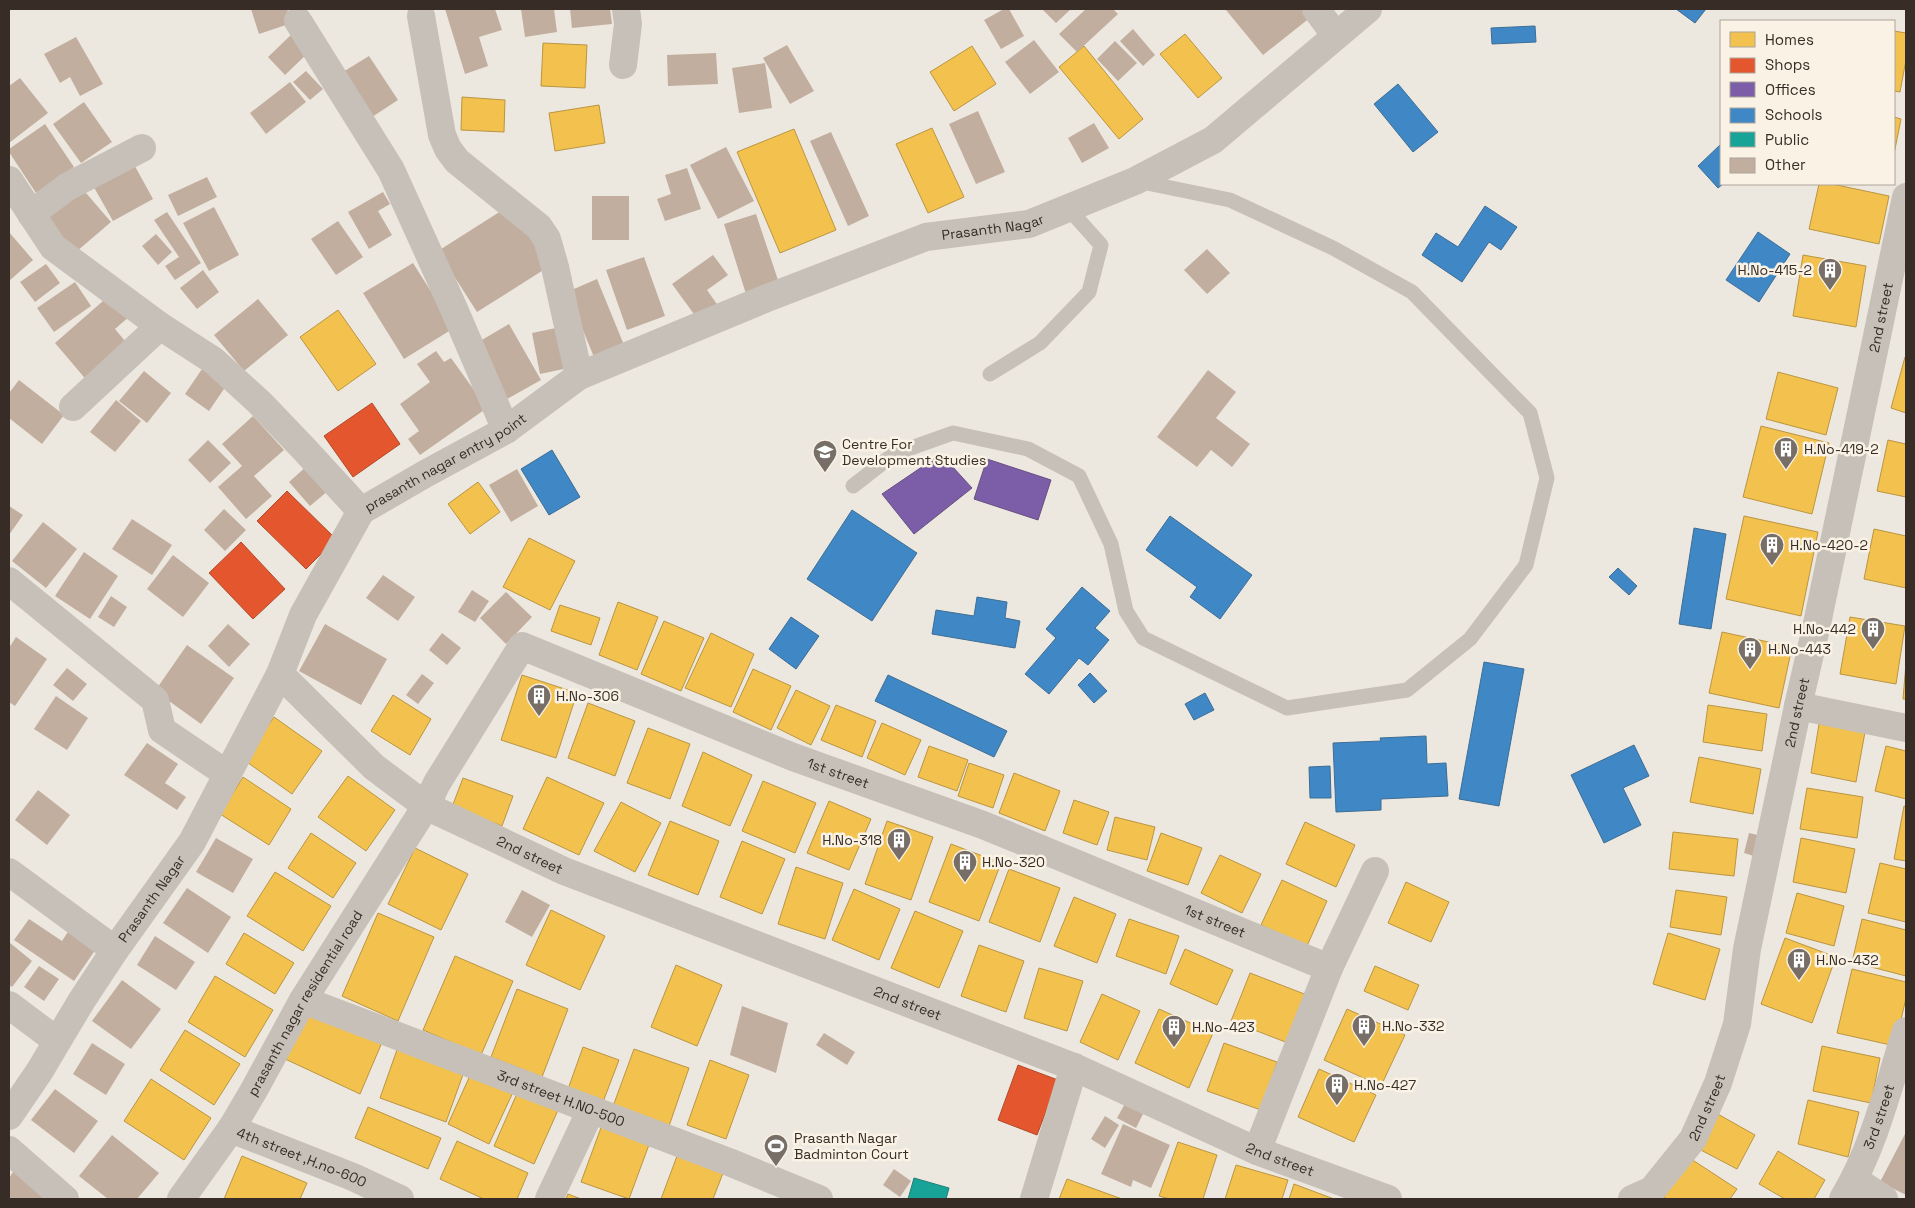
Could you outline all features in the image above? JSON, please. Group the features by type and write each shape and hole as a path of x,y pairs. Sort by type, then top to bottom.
{"street":[{"path":"623,65 628,24 626,9"},
{"path":"1316,9 1336,36"},
{"name":"Prasanth Nagar","path":"579,376 767,298 926,237 1029,224 1135,181 1213,140 1368,9"},
{"path":"421,16 444,142 457,161 539,227 547,239 579,376"},
{"path":"298,21 391,170 506,430"},
{"path":"31,214 67,187 142,148"},
{"path":"9,180 53,247 160,326 214,361 260,403 361,512"},
{"name":"2nd street","path":"1647,1196 1693,1139 1718,1083 1737,1024 1747,949 1906,197"},
{"path":"73,407 160,326"},
{"name":"prasanth nagar entry point","path":"280,674 303,615 361,512 425,474 506,430 579,376"},
{"path":"9,581 155,700 162,730 228,774"},
{"name":"1st street","path":"426,806 436,783 522,646 793,757 983,825 1329,968"},
{"name":"Prasanth Nagar","path":"9,1116 115,950 192,842 280,674"},
{"name":"2nd street","path":"280,674 374,767 426,806 584,880 1074,1068 1257,1151 1388,1199"},
{"path":"1798,706 1906,728"},
{"name":"prasanth nagar residential road","path":"181,1199 231,1128 303,1000 426,806"},
{"path":"9,872 115,950"},
{"path":"1257,1151 1329,968 1375,872"},
{"name":"3rd street H.NO-500","path":"303,1000 729,1162 818,1199"},
{"path":"9,1005 57,1041"},
{"name":"3rd street","path":"1849,1189 1869,1148 1906,1031"},
{"path":"1034,1199 1074,1068"},
{"path":"549,1199 591,1110"},
{"name":"4th street ,H.no-600","path":"231,1128 353,1177 400,1199"},
{"path":"9,1150 64,1199"},
{"path":"1849,1189 1884,1199"}],"lane":[{"path":"853,486 894,454 953,433 1028,449 1079,476 1111,544 1126,611 1142,638 1287,708 1407,690 1470,639 1526,565 1547,478 1530,413 1412,292 1333,248 1230,200 1135,181"},
{"path":"990,374 1040,343 1089,292 1101,245 1068,208"}],"building: Homes":[{"path":"1895,31 1906,33 1906,60 1900,92 1895,91"},
{"path":"1185,34 1222,78 1198,98 1160,54"},
{"path":"543,43 587,45 585,88 541,86"},
{"path":"972,46 996,84 954,111 930,72"},
{"path":"1084,46 1143,119 1119,139 1059,67"},
{"path":"462,97 505,100 504,132 461,130"},
{"path":"599,105 605,143 555,151 549,113"},
{"path":"1895,117 1901,119 1895,149"},
{"path":"932,128 964,197 928,213 896,144"},
{"path":"794,129 836,230 780,253 737,152"},
{"path":"1819,185 1837,185 1889,196 1879,244 1809,229"},
{"name":"H.No-415-2","path":"1803,255 1866,266 1856,327 1793,316"},
{"path":"338,310 376,364 338,391 300,337"},
{"path":"1906,357 1906,413 1891,408"},
{"path":"1778,372 1838,388 1826,435 1766,419"},
{"name":"H.No-419-2","path":"1761,426 1829,443 1812,514 1743,497"},
{"path":"1888,440 1906,444 1906,497 1877,491"},
{"path":"478,482 500,512 470,534 448,504"},
{"name":"H.No-420-2","path":"1744,516 1818,532 1801,616 1726,599"},
{"path":"1874,529 1906,536 1906,588 1864,579"},
{"path":"529,538 575,561 550,610 503,587"},
{"path":"618,602 658,617 637,670 599,655"},
{"path":"560,605 600,618 591,645 551,631"},
{"name":"H.No-442","path":"1850,617 1905,626 1896,684 1840,674"},
{"path":"664,621 704,638 681,691 641,674"},
{"name":"H.No-443","path":"1722,632 1792,647 1779,708 1709,693"},
{"path":"711,633 754,654 731,707 685,688"},
{"path":"1906,663 1906,699 1903,699"},
{"path":"753,669 791,686 771,730 733,712"},
{"name":"H.No-306","path":"522,675 577,693 556,758 501,740"},
{"path":"796,690 830,706 811,745 777,728"},
{"path":"393,695 431,719 410,755 371,731"},
{"path":"588,703 635,721 615,776 568,758"},
{"path":"836,705 876,721 862,757 821,740"},
{"path":"1708,705 1767,714 1762,751 1703,742"},
{"path":"274,717 322,751 292,794 244,760"},
{"path":"882,723 921,740 905,775 867,758"},
{"path":"1819,724 1865,732 1856,782 1811,773"},
{"path":"648,728 690,744 670,799 627,783"},
{"path":"929,746 968,760 957,791 918,777"},
{"path":"1886,746 1906,751 1906,799 1875,791"},
{"path":"703,752 752,775 730,826 682,806"},
{"path":"1699,757 1761,769 1753,814 1690,802"},
{"path":"969,763 1004,775 993,808 958,796"},
{"path":"1014,773 1060,791 1045,831 999,813"},
{"path":"348,776 395,810 366,851 318,817"},
{"path":"243,777 291,809 269,845 220,814"},
{"path":"547,777 604,803 579,855 523,829"},
{"path":"463,778 513,796 502,826 452,807"},
{"path":"763,781 816,803 795,853 742,831"},
{"path":"1807,788 1863,797 1857,838 1800,829"},
{"path":"1074,800 1109,812 1097,845 1063,833"},
{"path":"829,801 871,819 849,870 807,853"},
{"path":"621,802 661,823 635,872 594,851"},
{"path":"1904,806 1906,807 1906,861 1894,859"},
{"path":"1115,817 1155,827 1147,860 1107,850"},
{"path":"670,821 719,841 698,895 648,875"},
{"name":"H.No-318","path":"887,821 933,837 911,900 865,884"},
{"path":"1305,822 1355,845 1336,887 1286,864"},
{"path":"1673,832 1738,839 1734,876 1669,869"},
{"path":"311,833 356,863 333,898 288,868"},
{"path":"1161,833 1202,848 1188,885 1147,871"},
{"path":"1801,838 1855,849 1846,893 1793,882"},
{"path":"742,841 785,859 762,914 720,897"},
{"name":"H.No-320","path":"951,844 1001,863 979,921 929,902"},
{"path":"415,848 468,874 441,930 388,904"},
{"path":"1220,855 1261,874 1242,913 1201,893"},
{"path":"1880,863 1906,869 1906,922 1868,913"},
{"path":"796,867 843,883 825,939 778,924"},
{"path":"1009,869 1060,888 1040,942 989,922"},
{"path":"275,872 331,906 303,951 247,916"},
{"path":"1282,880 1327,901 1307,946 1261,925"},
{"path":"1406,882 1449,902 1431,942 1388,923"},
{"path":"854,889 900,909 879,960 832,940"},
{"path":"1676,890 1727,897 1721,935 1670,927"},
{"path":"1797,893 1844,906 1834,946 1786,933"},
{"path":"1074,897 1116,914 1097,963 1054,946"},
{"path":"551,910 605,936 580,990 526,965"},
{"path":"915,911 963,931 939,988 891,968"},
{"path":"378,913 434,937 398,1021 342,996"},
{"path":"1129,919 1179,936 1166,974 1116,956"},
{"path":"1862,919 1906,930 1906,976 1852,962"},
{"path":"244,933 294,963 275,994 226,964"},
{"path":"1668,933 1720,949 1705,1000 1653,984"},
{"name":"H.No-432","path":"1785,938 1836,957 1812,1023 1761,1004"},
{"path":"979,945 1024,961 1006,1012 961,996"},
{"path":"1185,949 1233,970 1217,1005 1170,984"},
{"path":"455,956 513,981 481,1055 423,1030"},
{"path":"676,965 722,985 697,1046 651,1027"},
{"path":"1375,966 1419,985 1408,1010 1364,991"},
{"path":"1039,968 1083,981 1067,1031 1024,1018"},
{"path":"1852,969 1906,982 1906,998 1895,1046 1837,1033"},
{"path":"1250,973 1307,995 1288,1043 1231,1021"},
{"path":"215,976 273,1010 245,1057 188,1022"},
{"path":"517,989 568,1009 542,1077 491,1057"},
{"path":"1102,994 1140,1011 1118,1060 1080,1042"},
{"path":"305,1006 383,1040 360,1094 283,1058"},
{"name":"H.No-423","path":"1159,1009 1213,1033 1189,1088 1135,1063"},
{"name":"H.No-332","path":"1347,1009 1405,1035 1381,1086 1324,1060"},
{"path":"185,1030 240,1064 214,1105 160,1070"},
{"path":"1224,1043 1277,1062 1261,1110 1207,1091"},
{"path":"399,1044 465,1069 446,1122 380,1098"},
{"path":"1822,1046 1880,1058 1871,1103 1813,1091"},
{"path":"583,1047 619,1060 603,1102 568,1089"},
{"path":"634,1049 689,1068 668,1129 612,1109"},
{"path":"710,1060 749,1075 726,1139 687,1125"},
{"path":"473,1069 515,1088 489,1144 448,1124"},
{"name":"H.No-427","path":"1319,1069 1376,1095 1354,1142 1298,1117"},
{"path":"151,1079 211,1118 184,1160 124,1121"},
{"path":"519,1089 559,1108 534,1164 494,1146"},
{"path":"1808,1100 1859,1112 1848,1157 1798,1144"},
{"path":"368,1107 441,1138 428,1169 355,1138"},
{"path":"1716,1113 1755,1135 1737,1169 1697,1148"},
{"path":"602,1125 650,1142 629,1199 581,1182"},
{"path":"457,1141 528,1173 517,1199 484,1199 440,1179"},
{"path":"1178,1142 1217,1155 1203,1199 1170,1199 1159,1196"},
{"path":"1778,1151 1825,1180 1814,1199 1785,1199 1759,1184"},
{"path":"242,1156 307,1183 300,1199 224,1199"},
{"path":"677,1156 723,1173 713,1199 661,1199"},
{"path":"1688,1157 1737,1189 1730,1199 1667,1199 1663,1197"},
{"path":"1236,1165 1288,1180 1282,1199 1225,1199"},
{"path":"1067,1179 1122,1199 1059,1199"},
{"path":"1294,1184 1334,1199 1289,1199"},
{"path":"568,1194 581,1199 566,1199"}],"building: Shops":[{"path":"372,403 400,444 353,477 324,436"},
{"path":"287,491 336,539 306,569 257,521"},
{"path":"241,542 285,589 253,619 209,573"},
{"path":"1018,1065 1058,1080 1037,1135 998,1120"}],"building: Offices":[{"path":"941,454 972,488 914,534 882,494"},
{"path":"987,459 1051,480 1038,520 974,499"}],"building: Schools":[{"path":"1676,9 1706,9 1695,23"},
{"path":"1535,26 1536,42 1492,44 1491,28"},
{"path":"1398,84 1438,132 1413,152 1374,104"},
{"path":"1720,145 1720,185 1722,185 1718,188 1698,166"},
{"path":"1485,206 1517,227 1501,250 1489,242 1462,282 1422,255 1436,233 1458,247"},
{"path":"1758,232 1790,254 1759,302 1726,280"},
{"path":"552,450 580,497 549,515 521,469"},
{"path":"852,510 917,553 872,621 807,579"},
{"path":"1170,516 1252,575 1220,619 1190,597 1197,587 1146,550"},
{"path":"1694,528 1726,534 1711,629 1679,624"},
{"path":"1618,568 1637,586 1629,595 1609,577"},
{"path":"1082,587 1110,611 1095,628 1109,640 1088,665 1079,658 1049,694 1025,674 1056,638 1046,629"},
{"path":"977,597 1007,602 1005,618 1020,621 1015,648 932,634 936,610 974,616"},
{"path":"791,617 819,636 796,669 769,649"},
{"path":"1484,662 1524,669 1499,806 1459,799"},
{"path":"1090,673 1107,691 1094,703 1078,685"},
{"path":"888,675 1007,731 994,757 875,701"},
{"path":"1205,693 1214,710 1194,720 1185,704"},
{"path":"1426,736 1427,764 1446,763 1448,796 1381,799 1381,810 1336,812 1333,743 1381,741 1380,738"},
{"path":"1634,745 1649,776 1623,788 1641,825 1604,843 1571,775"},
{"path":"1330,766 1331,798 1310,798 1309,767"}],"building: Public":[{"path":"914,1178 949,1188 946,1199 908,1199"}],"building: Other":[{"path":"251,9 287,9 292,23 259,34"},
{"path":"445,9 495,9 502,30 479,37 488,66 465,74"},
{"path":"521,9 554,9 557,32 525,37"},
{"path":"570,9 610,9 612,24 572,28"},
{"path":"1004,9 1009,9 1024,36 1001,49 984,20"},
{"path":"1042,9 1071,9 1056,23"},
{"path":"1086,9 1113,9 1118,14 1077,52 1059,34"},
{"path":"1227,9 1313,9 1316,13 1263,55"},
{"path":"1133,29 1155,55 1143,66 1120,41"},
{"path":"293,33 310,51 285,75 268,57"},
{"path":"76,37 103,84 80,96 70,77 60,83 44,54"},
{"path":"1034,40 1059,72 1030,94 1005,62"},
{"path":"1115,41 1137,63 1118,81 1097,59"},
{"path":"787,45 814,91 790,104 763,58"},
{"path":"716,53 718,84 668,86 667,55"},
{"path":"369,56 398,100 372,117 343,72"},
{"path":"765,63 772,108 739,113 732,68"},
{"path":"306,71 323,89 310,100 293,82"},
{"path":"20,78 48,113 9,143 9,86"},
{"path":"290,82 306,102 266,134 250,113"},
{"path":"84,102 112,142 81,163 53,124"},
{"path":"978,111 1005,172 976,184 949,124"},
{"path":"1094,123 1109,148 1082,163 1068,138"},
{"path":"45,124 74,167 36,193 9,152 9,149"},
{"path":"831,132 869,216 848,226 810,141"},
{"path":"726,147 754,201 718,219 690,165"},
{"path":"131,159 153,199 113,221 91,182"},
{"path":"687,168 701,209 665,221 657,199 671,194 665,175"},
{"path":"207,177 217,197 178,216 168,195"},
{"path":"80,186 111,222 76,252 45,217"},
{"path":"383,192 390,204 378,211 392,235 369,249 348,212"},
{"path":"592,196 629,196 629,240 592,240"},
{"path":"214,207 239,255 209,271 183,223"},
{"path":"501,211 535,239 545,269 477,312 438,251"},
{"path":"167,212 201,263 175,280 165,266 179,257 154,220"},
{"path":"756,214 779,283 746,294 724,224"},
{"path":"338,221 363,257 336,275 311,239"},
{"path":"9,232 33,260 9,281"},
{"path":"156,234 172,252 158,265 142,246"},
{"path":"1207,249 1230,273 1207,294 1184,270"},
{"path":"713,255 728,275 707,290 719,307 699,321 672,284"},
{"path":"644,257 665,316 627,330 606,270"},
{"path":"413,263 454,328 404,359 363,293"},
{"path":"46,264 60,283 35,302 20,282"},
{"path":"203,270 219,292 197,309 180,288"},
{"path":"597,279 624,345 594,357 567,292"},
{"path":"75,282 91,306 54,332 37,308"},
{"path":"111,294 130,316 115,329 130,347 89,383 55,343"},
{"path":"258,299 288,335 244,371 214,335"},
{"path":"509,324 541,380 507,399 475,344"},
{"path":"565,326 573,367 540,374 532,333"},
{"path":"436,351 444,362 451,358 487,408 420,455 408,439 419,431 400,404 430,382 417,364"},
{"path":"202,369 226,386 209,411 185,394"},
{"path":"1208,370 1236,392 1216,418 1250,444 1232,467 1211,450 1197,467 1157,437"},
{"path":"144,371 171,393 147,423 119,401"},
{"path":"19,380 64,415 42,444 9,418 9,393"},
{"path":"116,400 141,421 115,452 90,432"},
{"path":"253,416 284,450 254,476 272,496 246,519 218,487 242,466 222,444"},
{"path":"208,440 231,463 210,483 188,460"},
{"path":"308,465 329,490 310,506 289,482"},
{"path":"517,469 538,506 511,522 489,485"},
{"path":"9,506 23,515 9,535"},
{"path":"224,509 246,530 225,551 204,530"},
{"path":"132,519 172,545 152,575 112,549"},
{"path":"43,522 77,549 46,588 12,561"},
{"path":"84,552 118,576 90,619 55,596"},
{"path":"173,555 209,583 183,617 147,589"},
{"path":"383,575 415,597 398,621 366,598"},
{"path":"472,590 489,601 475,622 458,612"},
{"path":"506,592 532,617 506,644 480,618"},
{"path":"111,596 127,607 114,627 98,617"},
{"path":"228,624 250,644 229,667 208,646"},
{"path":"325,624 387,659 361,705 299,671"},
{"path":"442,633 461,648 447,665 429,650"},
{"path":"16,637 47,659 15,706 9,702 9,648"},
{"path":"187,645 234,678 201,724 155,691"},
{"path":"67,668 87,684 73,701 53,685"},
{"path":"422,674 434,683 418,704 406,695"},
{"path":"56,696 88,718 67,750 34,729"},
{"path":"147,743 178,764 165,783 186,797 177,810 124,775"},
{"path":"38,790 70,815 47,845 15,820"},
{"path":"1749,833 1762,836 1757,857 1744,853"},
{"path":"216,838 253,859 233,893 196,872"},
{"path":"187,888 231,917 208,953 163,923"},
{"path":"522,890 550,905 532,937 505,922"},
{"path":"29,919 62,941 73,924 100,943 74,981 14,940"},
{"path":"155,936 195,962 176,990 137,965"},
{"path":"9,942 32,961 12,987 9,985"},
{"path":"39,966 59,979 44,1001 24,987"},
{"path":"122,980 161,1009 131,1049 92,1021"},
{"path":"742,1006 788,1023 776,1073 730,1055"},
{"path":"824,1033 855,1052 847,1065 816,1045"},
{"path":"92,1043 125,1064 106,1095 73,1074"},
{"path":"55,1089 98,1121 74,1153 31,1120"},
{"path":"1127,1100 1145,1110 1136,1128 1117,1118"},
{"path":"1105,1116 1119,1125 1105,1148 1091,1139"},
{"path":"1123,1124 1170,1145 1151,1188 1133,1180 1131,1187 1101,1174"},
{"path":"1906,1132 1906,1195 1880,1182"},
{"path":"112,1135 159,1173 137,1199 108,1199 79,1176"},
{"path":"15,1169 54,1199 9,1199 9,1178"},
{"path":"894,1169 911,1181 900,1197 883,1185"}],"place":[{"name":"H.No-415-2","path":"1830,291"},
{"name":"H.No-419-2","path":"1786,470"},
{"name":"Centre For Development Studies","path":"825,473"},
{"name":"H.No-420-2","path":"1772,566"},
{"name":"H.No-442","path":"1873,650"},
{"name":"H.No-443","path":"1750,670"},
{"name":"H.No-306","path":"539,717"},
{"name":"H.No-318","path":"899,861"},
{"name":"H.No-320","path":"965,883"},
{"name":"H.No-432","path":"1799,981"},
{"name":"H.No-332","path":"1364,1047"},
{"name":"H.No-423","path":"1174,1048"},
{"name":"H.No-427","path":"1337,1106"},
{"name":"Prasanth Nagar Badminton Court","path":"776,1167"}]}
